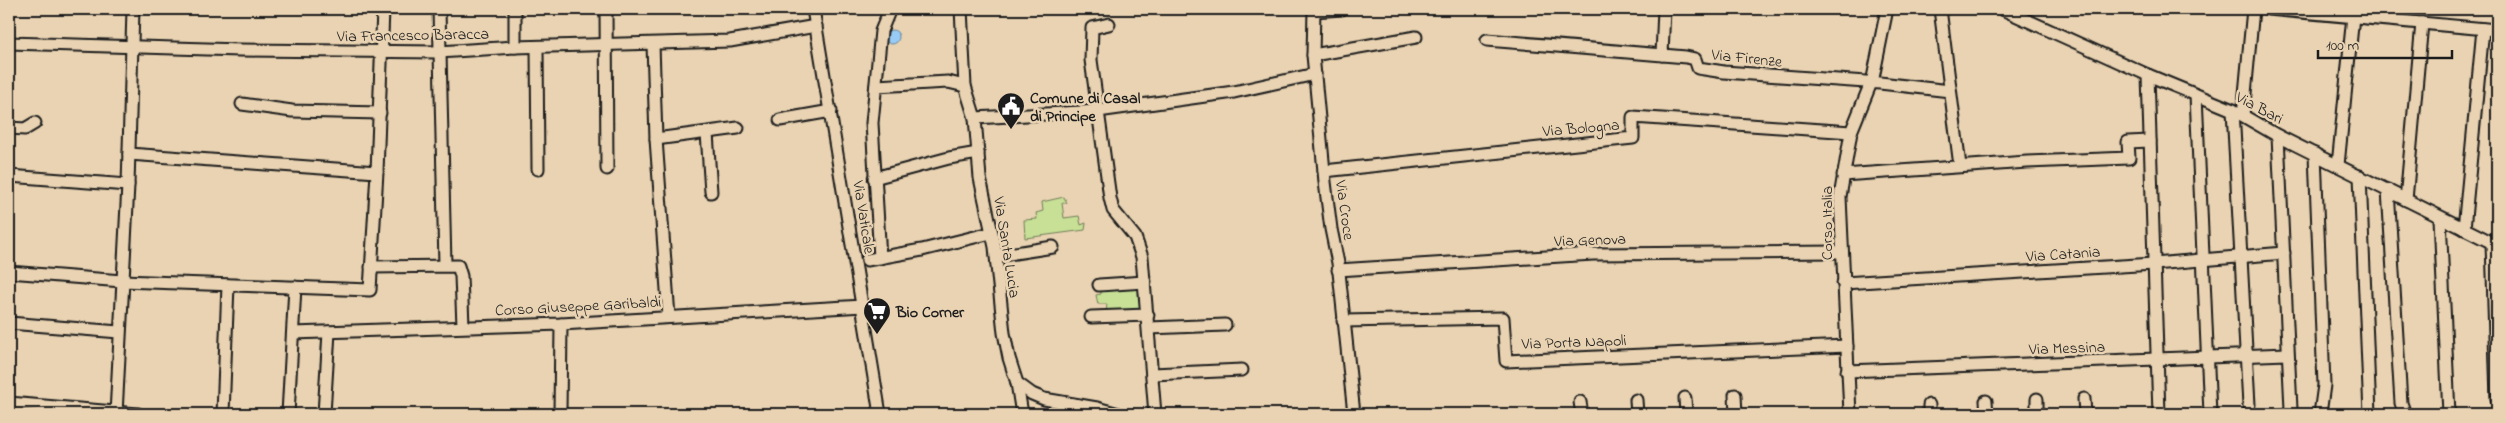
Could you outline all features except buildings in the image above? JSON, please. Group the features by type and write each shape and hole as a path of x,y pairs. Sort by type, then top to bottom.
{"street":[{"path":"116,413 128,185 133,9"},
{"path":"9,272 122,280 370,290 380,113 383,9"},
{"path":"439,9 445,265"},
{"path":"515,9 515,47"},
{"path":"606,9 606,169"},
{"name":"Via Vaticale","path":"813,9 880,414"},
{"path":"880,258 872,123 881,31 890,9"},
{"name":"Via Santa Lucia","path":"960,9 965,86 975,118 978,153 996,256 1004,333 1017,383 1022,414"},
{"path":"1314,10 1342,9"},
{"path":"1662,55 1664,9"},
{"name":"Corso Italia","path":"1850,414 1840,197 1851,132 1871,83 1887,9"},
{"path":"1940,9 1960,166"},
{"name":"Via Bari","path":"2002,9 2148,75 2238,113 2278,136 2495,244"},
{"path":"2249,405 2241,258 2238,113 2253,9"},
{"path":"2268,9 2497,30"},
{"name":"Via Croce","path":"1314,10 1312,55 1330,229 1338,270 1354,414"},
{"path":"2338,165 2353,16"},
{"path":"2406,200 2422,23"},
{"path":"1109,24 1097,25 1092,28 1091,38 1098,111 1113,210 1135,237 1142,257 1155,414"},
{"name":"Via Francesco Baracca","path":"9,43 440,52 537,46 730,41 816,26"},
{"path":"2464,229 2483,29"},
{"path":"1312,55 1416,37"},
{"name":"Via Firenze","path":"1487,40 1695,59 1698,68 1950,91"},
{"path":"653,44 656,139 669,317"},
{"path":"537,46 538,168"},
{"path":"975,118 1098,111 1234,92 1315,74"},
{"path":"2148,75 2159,414"},
{"path":"876,86 948,82 965,86"},
{"path":"2196,95 2206,358 2210,414"},
{"path":"242,104 292,111 380,113"},
{"path":"780,120 831,111"},
{"name":"Via Bologna","path":"1324,171 1633,138 1633,117 1851,132"},
{"path":"9,128 25,129 35,123"},
{"path":"656,139 738,128"},
{"path":"707,133 711,192"},
{"path":"2278,136 2291,409 2287,414"},
{"path":"1843,175 1960,166 2129,158 2128,142 2150,141"},
{"path":"874,178 949,158 978,153"},
{"path":"129,154 377,172"},
{"path":"2315,154 2324,384 2320,414"},
{"path":"9,176 128,185"},
{"path":"2360,176 2370,414"},
{"path":"2388,190 2401,403 2405,414"},
{"path":"2440,218 2449,414"},
{"path":"867,260 991,233"},
{"path":"2495,244 2497,399"},
{"path":"996,256 1053,247"},
{"name":"Via Genova","path":"1338,270 1593,254 1842,252"},
{"name":"Via Catania","path":"1843,283 2154,264 2284,253"},
{"path":"372,267 455,265 460,270 463,326"},
{"path":"1099,285 1145,282"},
{"path":"223,414 228,285"},
{"path":"288,414 294,287"},
{"name":"Corso Giuseppe Garibaldi","path":"293,333 561,324 863,306"},
{"path":"1091,317 1148,315"},
{"name":"Via Porta Napoli","path":"1343,322 1502,318 1506,360 1846,346"},
{"path":"9,323 119,332"},
{"path":"560,414 561,324"},
{"path":"1148,328 1224,325"},
{"path":"324,414 328,332"},
{"name":"Via Messina","path":"1848,371 2287,354"},
{"path":"1152,374 1242,370"},
{"path":"1017,383 1032,394 1044,399 1097,408 1118,414"},
{"path":"1735,395 1736,414"},
{"path":"1685,398 1686,414"},
{"path":"2037,399 2037,414"},
{"path":"2084,399 2085,414"},
{"path":"1636,400 1637,414"},
{"path":"1986,401 1987,414"},
{"path":"9,403 138,414"}],"green space":[{"path":"1064,197 1067,203 1062,203 1064,218 1079,216 1081,225 1086,223 1085,230 1025,238 1024,220 1037,219 1036,213 1043,211 1042,202"},
{"path":"1140,287 1142,312 1106,313 1107,304 1098,304 1096,295 1101,294 1101,289"}],"water":[{"path":"892,30 897,32 899,37 897,42 892,44 887,42 885,37 887,32"}],"place":[{"name":"Comune di Casal di Principe","path":"1011,130"},
{"name":"Bio Corner","path":"877,335"}]}
